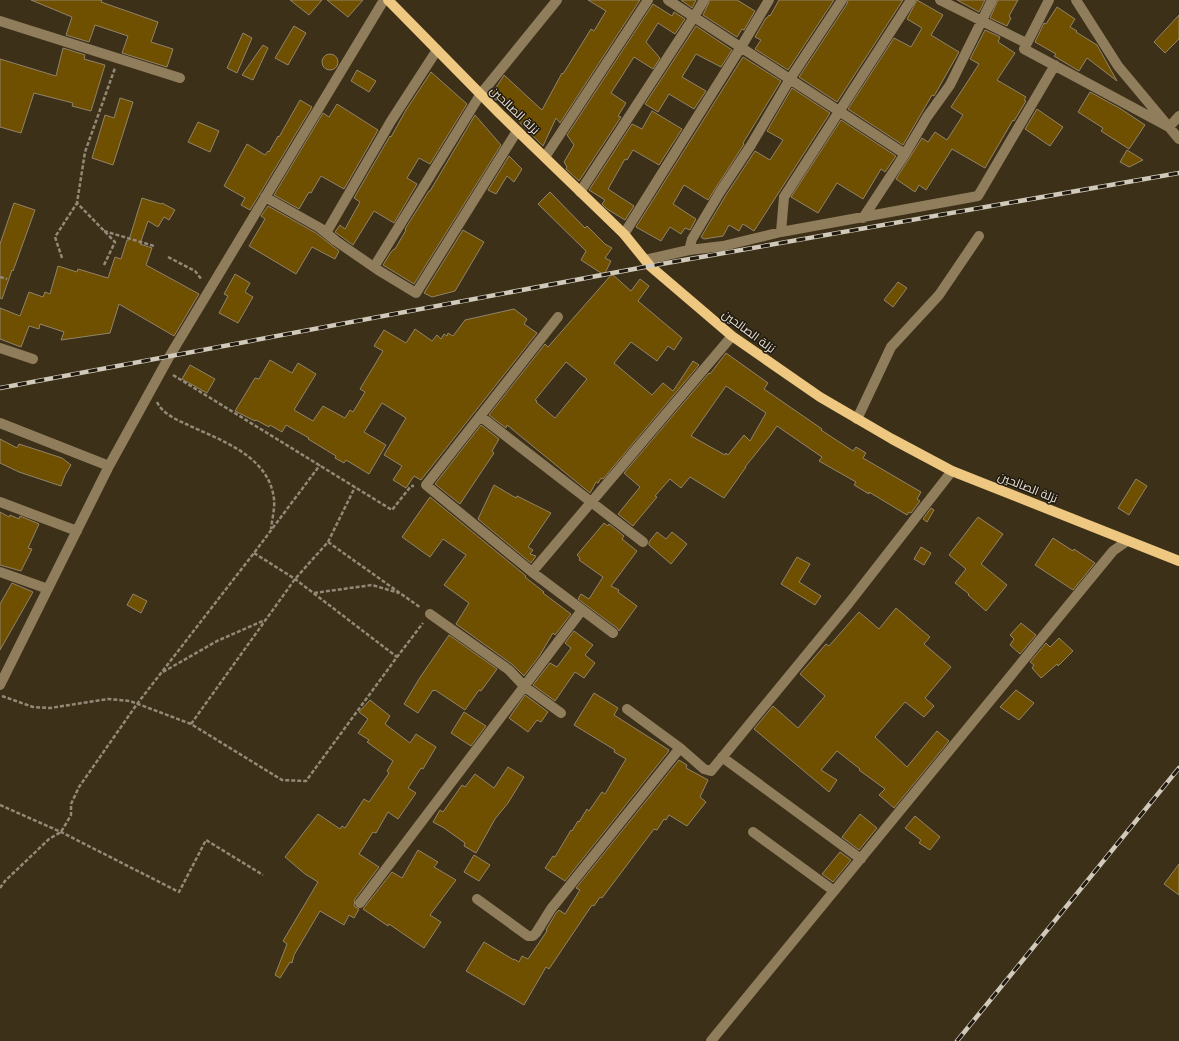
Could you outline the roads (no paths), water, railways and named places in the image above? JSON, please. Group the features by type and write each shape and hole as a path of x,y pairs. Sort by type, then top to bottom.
{"main road":[{"name":"نزلة الصالحين","path":"388,0 480,94 624,234 645,260 675,288 732,336 820,397 952,471 1179,561"}],"street":[{"path":"0,685 109,466 162,369 384,0"},
{"path":"374,267 480,94 557,0"},
{"path":"544,157 648,0"},
{"path":"668,0 905,154"},
{"path":"580,192 704,0"},
{"path":"624,234 769,0"},
{"path":"689,250 692,239 720,192 755,139 790,79 842,0"},
{"path":"781,232 784,197 911,0"},
{"path":"940,0 981,22 1026,43"},
{"path":"863,218 905,154 926,117 950,85 992,0"},
{"path":"1049,0 1024,49 1169,127"},
{"path":"1076,0 1118,66 1179,139"},
{"path":"0,21 180,78"},
{"path":"326,233 391,121 437,50"},
{"path":"645,260 689,250 723,246 781,232 978,196 1055,65"},
{"path":"1169,127 1179,116"},
{"path":"265,197 320,228 374,267 416,293 517,130"},
{"path":"857,419 891,347 939,295 979,236"},
{"path":"558,317 426,485 532,572 613,633"},
{"path":"532,572 732,336"},
{"path":"0,348 33,359"},
{"path":"480,416 643,542"},
{"path":"0,423 109,466"},
{"path":"627,709 680,748 704,769 711,770 849,603 952,471"},
{"path":"0,502 77,531"},
{"path":"711,1041 1113,551 1127,541"},
{"path":"0,572 48,589"},
{"path":"360,903 582,610"},
{"path":"430,614 509,670 525,687 561,713"},
{"path":"476,899 528,936 533,936 551,909 680,748"},
{"path":"722,757 861,859"},
{"path":"752,832 834,891"}],"railway":[{"path":"0,388 650,266 1179,173"},
{"path":"957,1041 1179,768"}]}
